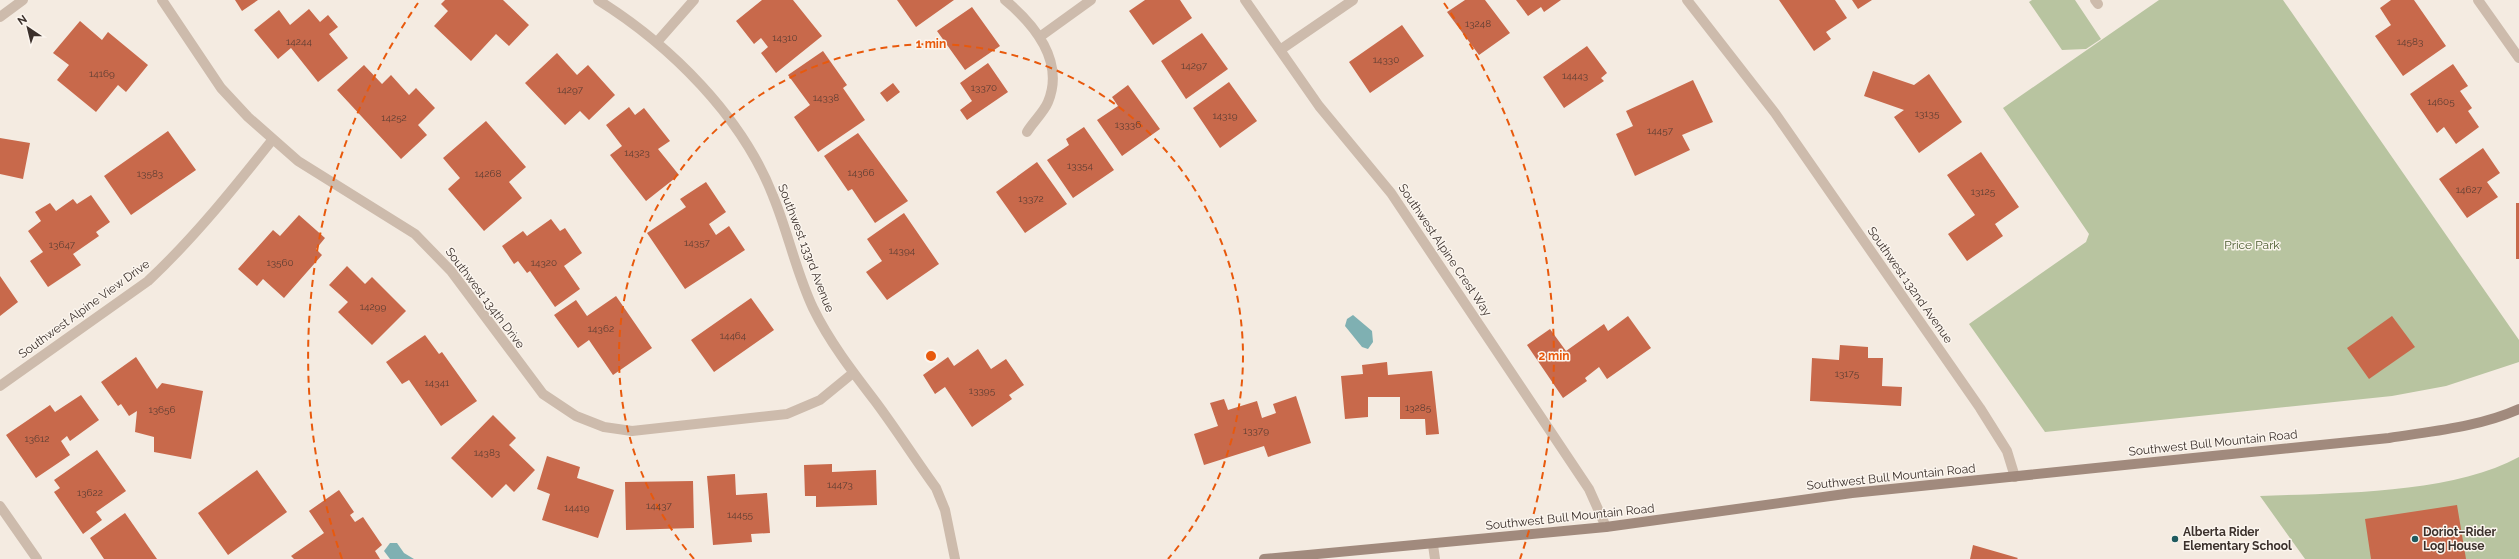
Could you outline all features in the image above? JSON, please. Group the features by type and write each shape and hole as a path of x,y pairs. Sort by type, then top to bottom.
{"main road":[{"name":"Southwest Bull Mountain Road","path":"1264,559 1433,545 1606,527 1852,493 2389,438 2447,429 2505,416 2519,410"}],"street":[{"path":"0,17 23,0"},
{"name":"Southwest 134th Drive","path":"162,0 221,88 248,117 298,160 415,234 451,271 542,394 576,416 604,427 632,431 787,414 820,400 853,373"},
{"name":"Southwest 133rd Avenue","path":"598,0 657,42 679,62 714,101 739,134 760,167 773,195 812,307 853,373 936,488 945,510 955,559"},
{"path":"657,42 694,0"},
{"path":"1005,0 1025,16 1041,36 1051,62 1054,85 1048,103 1027,132"},
{"path":"1041,36 1091,0"},
{"name":"Southwest Alpine Crest Way","path":"1245,0 1319,106 1396,199 1589,489 1606,527"},
{"path":"1280,50 1354,0"},
{"name":"Southwest 132nd Avenue","path":"1687,0 1775,113 2003,444 2015,477"},
{"path":"2478,0 2519,58"},
{"name":"Southwest Alpine View Drive","path":"0,386 153,276 167,263 273,139"},
{"path":"0,506 37,559"},
{"path":"1433,545 1435,559"}],"green space":[{"path":"2032,0 2075,0 2101,39 2086,49 2062,50 2029,2"},
{"name":"Price Park","path":"2159,0 2283,0 2519,340 2519,362 2446,386 2392,396 2045,432 1969,324 2086,242 2089,234 2003,108"},
{"path":"2519,457 2519,559 2305,559 2260,496 2358,492 2428,485 2461,478 2492,469"}],"water":[{"path":"1353,315 1372,331 1373,342 1368,349 1362,347 1345,326 1347,319"},
{"path":"390,543 397,543 404,553 414,559 390,559 384,551"}],"building":[{"path":"235,0 258,0 242,11"},
{"path":"445,0 503,0 529,25 509,46 496,34 471,61 434,26 448,11 441,4"},
{"path":"762,0 793,0 822,36 776,73 761,53 768,47 761,38 754,44 736,21"},
{"path":"897,0 954,0 916,27"},
{"path":"1145,0 1180,0 1192,18 1153,45 1129,11"},
{"path":"1465,0 1485,0 1510,33 1479,55 1447,12"},
{"path":"1516,0 1561,0 1544,12 1541,7 1528,16"},
{"path":"1779,0 1835,0 1847,18 1826,32 1831,39 1814,51"},
{"path":"1852,0 1872,0 1858,9"},
{"path":"2391,0 2414,0 2446,46 2403,76 2375,36 2391,25 2380,8"},
{"path":"972,7 1000,46 965,70 937,31"},
{"path":"309,9 320,22 328,15 338,27 329,34 348,58 318,82 291,48 278,59 254,30 279,10 290,25"},
{"path":"80,21 102,40 108,32 148,65 126,92 118,85 96,112 57,80 69,65 53,53"},
{"path":"1402,25 1424,56 1370,93 1349,62"},
{"path":"1202,33 1228,69 1186,99 1161,61"},
{"path":"1587,46 1607,73 1601,78 1604,81 1564,108 1543,77"},
{"path":"823,51 847,85 843,88 865,120 818,152 794,117 810,105 788,75"},
{"path":"557,53 577,75 588,65 615,95 589,120 580,111 565,125 525,83"},
{"path":"988,63 1008,92 967,120 960,110 972,101 960,83"},
{"path":"2453,64 2468,86 2460,91 2472,108 2468,111 2479,127 2456,144 2444,127 2437,133 2410,94"},
{"path":"364,65 382,84 391,75 409,95 416,88 435,108 418,125 427,135 401,159 337,90"},
{"path":"1873,71 1914,85 1929,74 1962,122 1919,153 1894,117 1904,110 1864,96"},
{"path":"1693,80 1713,122 1682,135 1690,150 1635,176 1616,134 1633,126 1626,111"},
{"path":"1229,82 1257,121 1220,148 1193,108"},
{"path":"893,83 900,92 887,102 880,93"},
{"path":"1128,85 1160,129 1122,156 1097,120 1118,106 1112,97"},
{"path":"629,107 635,115 644,108 670,141 658,149 679,175 646,201 610,155 622,146 606,125"},
{"path":"486,121 526,167 509,182 522,198 484,231 448,189 460,178 443,158"},
{"path":"1084,127 1114,170 1073,198 1047,160 1069,145 1066,139"},
{"path":"168,131 196,170 131,215 104,176"},
{"path":"858,133 908,201 875,223 852,189 848,191 824,156"},
{"path":"0,138 30,143 23,179 0,174"},
{"path":"2483,148 2500,173 2487,182 2498,197 2467,218 2439,179"},
{"path":"1981,152 2019,207 1995,224 2003,236 1967,261 1948,234 1975,215 1947,175"},
{"path":"1037,162 1067,204 1025,233 996,192"},
{"path":"706,182 726,212 709,224 716,235 729,226 745,250 685,289 647,233 686,207 680,199"},
{"path":"91,195 110,222 96,232 99,236 73,254 81,265 48,287 30,261 43,252 28,231 41,221 35,212 50,203 56,211 73,199 77,204"},
{"path":"2516,203 2519,203 2519,259 2516,259"},
{"path":"904,213 939,264 887,300 866,272 882,261 867,239"},
{"path":"299,215 325,238 316,249 322,255 284,298 263,279 257,286 238,269 273,230 280,236"},
{"path":"551,219 560,231 565,228 582,253 564,266 580,289 555,307 530,271 527,273 518,261 514,264 502,246 523,231 527,236"},
{"path":"347,266 365,284 372,277 406,311 372,345 338,312 348,302 329,285"},
{"path":"0,276 18,302 0,316"},
{"path":"616,296 652,348 613,375 589,340 578,348 554,315 576,300 587,316"},
{"path":"751,298 774,330 714,372 691,340"},
{"path":"1628,316 1651,348 1607,379 1599,367 1585,378 1587,381 1563,398 1527,345 1550,329 1566,351 1604,324 1608,331"},
{"path":"2392,316 2415,347 2369,379 2347,348"},
{"path":"425,335 439,354 442,352 477,401 441,426 409,380 402,384 386,362"},
{"path":"1840,345 1868,347 1868,358 1883,358 1882,386 1902,387 1901,406 1810,401 1812,358 1839,360"},
{"path":"978,349 991,369 1006,359 1024,385 1009,395 1012,399 972,427 945,387 935,394 923,375 948,357 954,366"},
{"path":"136,357 157,389 162,383 203,391 191,459 154,452 154,437 135,432 137,411 129,416 121,404 118,406 101,382"},
{"path":"1387,362 1388,375 1432,371 1439,434 1426,435 1425,419 1400,419 1400,397 1368,397 1368,417 1345,419 1341,376 1363,374 1362,365"},
{"path":"81,395 99,420 70,441 67,436 61,441 70,455 36,478 6,435 50,405 55,412"},
{"path":"1296,396 1311,443 1268,457 1264,446 1204,465 1194,434 1218,426 1210,403 1224,399 1228,410 1257,401 1262,418 1276,413 1273,404"},
{"path":"493,415 516,438 509,445 535,470 514,492 506,484 492,498 451,458"},
{"path":"97,450 126,491 96,512 102,520 83,534 54,492 60,488 54,480"},
{"path":"547,456 580,467 577,478 614,490 598,538 542,520 550,494 537,489"},
{"path":"832,464 832,472 876,470 877,505 816,507 816,496 805,496 804,465"},
{"path":"257,470 287,512 228,555 198,513"},
{"path":"735,474 736,495 767,493 770,533 751,534 752,542 713,545 707,476"},
{"path":"693,481 694,528 626,530 625,482"},
{"path":"339,490 354,512 350,515 355,522 363,517 382,545 375,551 380,559 294,559 291,556 324,533 309,511"},
{"name":"Doriot–Rider Log House","path":"2457,505 2466,559 2371,559 2365,519"},
{"path":"125,513 157,559 104,559 90,538"},
{"path":"1973,545 2018,558 1970,559"}],"place":[{"name":"Alberta Rider Elementary School","path":"2175,539"},
{"name":"Doriot–Rider Log House","path":"2415,539"}]}
